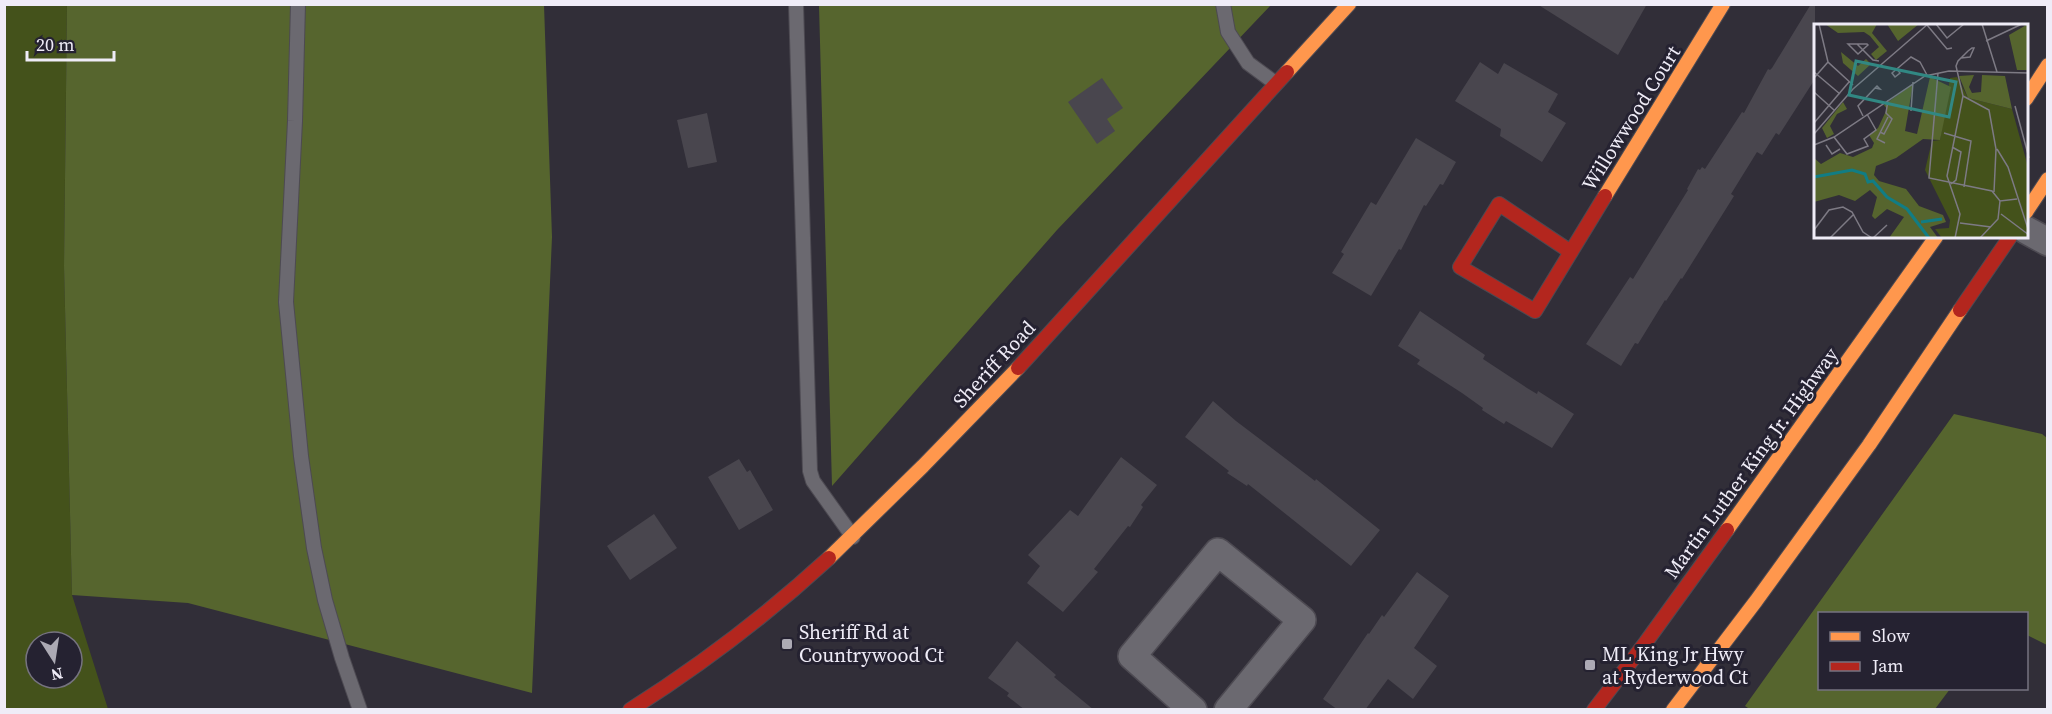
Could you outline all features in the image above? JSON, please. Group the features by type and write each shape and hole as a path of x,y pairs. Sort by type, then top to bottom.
{"main road":[{"name":"Sheriff Road","path":"630,710 699,666 742,633 890,502 1012,374 1349,4"},
{"name":"Willowwood Court","path":"1571,252 1499,204 1460,267 1535,311 1723,4"},
{"path":"2028,96 2048,65"},
{"path":"2028,209 2048,179"},
{"name":"Martin Luther King Jr. Highway","path":"1594,710 1667,613 1935,238"},
{"path":"1672,710 1756,601 1869,445 2009,238"}],"street":[{"path":"2028,231 2048,242"},
{"path":"1192,710 1132,656 1218,552 1302,620 1228,710"},
{"path":"1697,710 1704,668"}],"lane":[{"path":"298,4 286,302 301,456 314,548 325,600 360,710"},
{"path":"796,4 810,471 813,482 853,537"},
{"path":"1223,4 1228,32 1248,63 1275,83"}],"green space":[{"path":"4,5 67,5 64,266 72,595 83,630 24,630 24,690 84,690 84,633 108,709 5,709"},
{"path":"67,5 544,5 552,237 532,693 188,603 72,595 64,266"},
{"path":"819,5 1271,5 1057,230 832,486"},
{"path":"1954,414 2042,434 2047,438 2047,645 2028,636 2028,612 1818,612 1818,690 1949,690 1935,709 1751,710 1745,706"}],"building":[{"path":"1537,4 1647,4 1618,55"},
{"path":"1811,4 1815,4 1814,81 1779,135 1776,133 1762,155 1757,152 1731,194 1734,196 1682,279 1665,300 1638,344 1635,343 1621,366 1586,344 1630,277 1633,279 1688,190 1698,169 1702,167 1705,169 1742,112 1744,113 1768,69 1772,68"},
{"path":"1480,62 1498,74 1504,63 1558,94 1548,112 1566,123 1542,162 1500,136 1501,129 1455,101"},
{"path":"1102,78 1123,108 1107,119 1115,131 1097,144 1068,102"},
{"path":"707,113 717,162 688,168 677,120"},
{"path":"1416,138 1456,162 1443,185 1440,184 1426,206 1424,205 1401,250 1399,249 1371,296 1332,273 1344,254 1341,252 1371,202 1376,205"},
{"path":"1420,311 1485,355 1483,359 1527,388 1537,394 1538,391 1574,414 1552,448 1506,421 1504,424 1482,410 1483,408 1462,393 1417,364 1420,360 1398,346"},
{"path":"1213,401 1380,530 1351,566 1248,484 1247,486 1227,473 1229,471 1185,437"},
{"path":"1121,457 1157,485 1141,505 1143,507 1130,527 1128,526 1094,569 1098,572 1063,612 1027,583 1040,566 1028,555 1070,510 1078,516"},
{"path":"739,459 747,472 750,470 773,510 739,530 708,477"},
{"path":"654,514 677,548 630,580 607,546"},
{"path":"1417,572 1449,596 1414,648 1437,666 1413,699 1388,679 1365,710 1338,710 1323,699 1368,633 1382,615 1384,617"},
{"path":"1017,641 1056,675 1054,677 1094,710 1025,710 1007,696 1009,693 988,678"}],"traffic: slow":[{"path":"1287,72 1349,4"},
{"path":"1605,196 1723,4"},
{"path":"2028,96 2048,65"},
{"path":"2028,209 2048,179"},
{"path":"1727,530 1935,238"},
{"path":"1673,710 1756,601 1869,445 1960,310"},
{"path":"829,558 1018,368"}],"traffic: jam":[{"path":"1018,368 1287,72"},
{"path":"1571,252 1499,204 1460,267 1535,311 1605,196"},
{"path":"1960,310 2009,238"},
{"path":"1594,710 1727,530"},
{"path":"630,710 733,638 829,558"}],"place":[{"name":"Sheriff Rd at Countrywood Ct","path":"787,644"},
{"name":"ML King Jr Hwy at Ryderwood Ct","path":"1590,665"}]}
